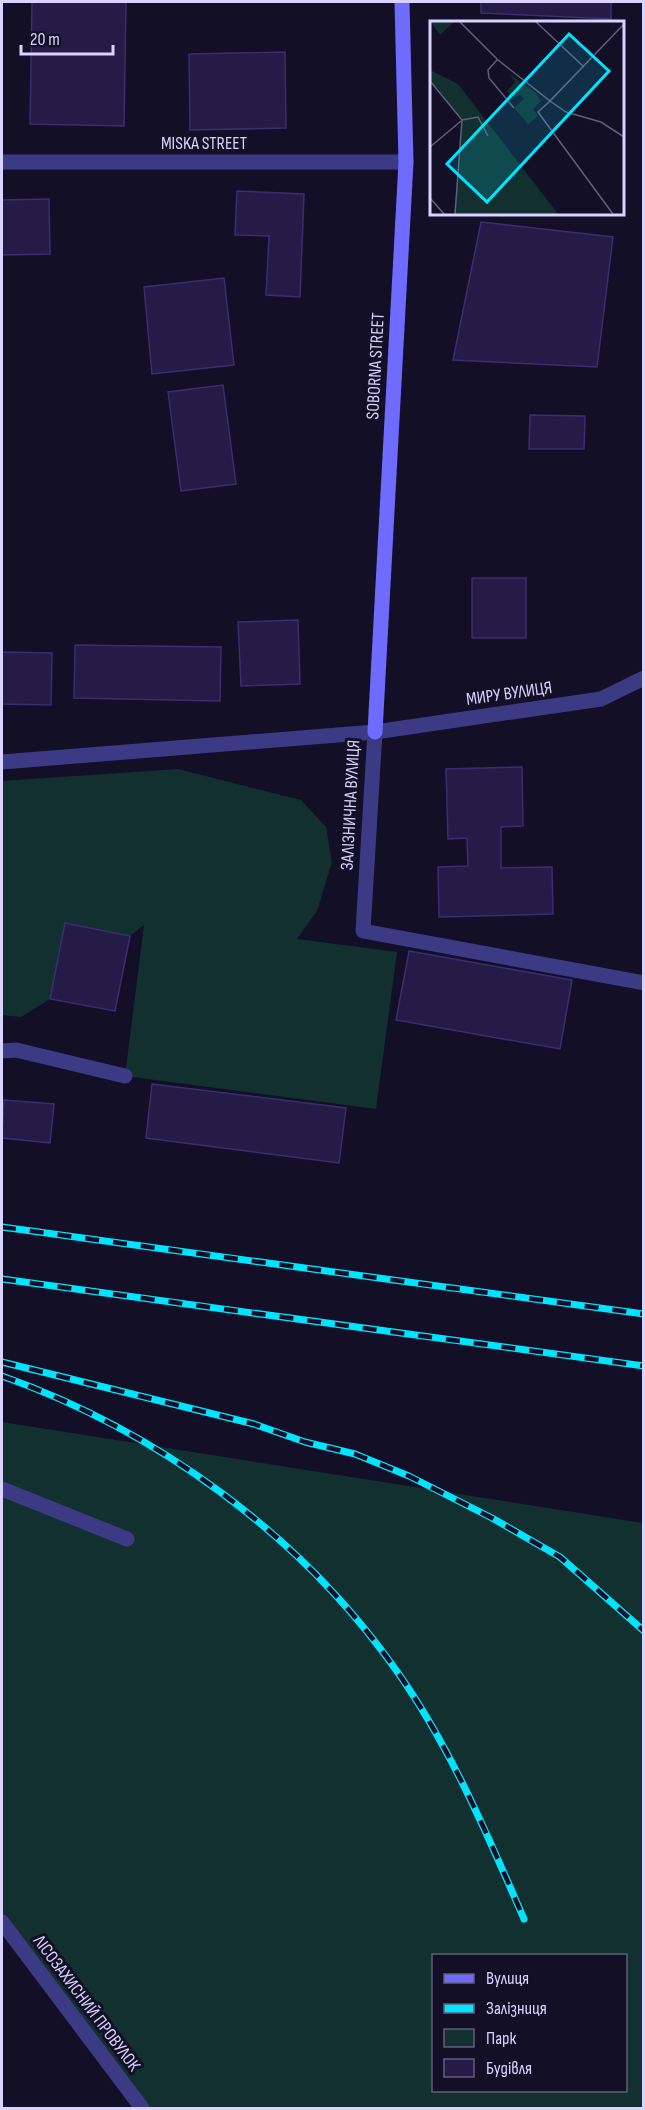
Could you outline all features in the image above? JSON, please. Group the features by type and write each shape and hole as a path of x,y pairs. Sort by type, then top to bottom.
{"street":[{"name":"SOBORNA STREET","path":"375,732 406,162 402,2"},
{"name":"MISKA STREET","path":"2,162 406,162"},
{"name":"МИРУ ВУЛИЦЯ","path":"375,732 601,699 644,678"},
{"name":"ЗАЛІЗНИЧНА ВУЛИЦЯ","path":"2,762 375,732 363,931 644,983"},
{"path":"2,1051 16,1050 124,1076"},
{"path":"2,1490 127,1539"},
{"name":"ЛІСОЗАХИСНИЙ ПРОВУЛОК","path":"2,1922 142,2109"}],"green space":[{"path":"178,769 301,800 326,827 332,862 317,911 297,939 397,952 376,1109 125,1076 144,925 130,936 65,924 50,999 21,1017 2,1015 2,781"},
{"path":"2,1422 643,1523 643,2108 142,2108 2,1922"}],"building":[{"path":"32,2 126,2 124,126 30,124"},
{"path":"481,2 611,2 611,19 481,13"},
{"path":"285,52 286,128 190,130 189,54"},
{"path":"237,191 304,194 300,297 266,295 269,236 235,235"},
{"path":"49,199 50,254 2,255 2,200"},
{"path":"481,222 613,237 597,367 453,360"},
{"path":"224,278 234,365 152,374 144,287"},
{"path":"223,385 236,484 181,491 168,392"},
{"path":"530,415 585,416 584,449 529,449"},
{"path":"472,578 526,578 526,638 472,638"},
{"path":"298,620 300,684 241,686 238,622"},
{"path":"75,645 221,647 220,701 74,698"},
{"path":"2,652 52,653 51,705 2,704"},
{"path":"522,767 523,826 501,827 501,868 552,867 553,914 439,917 438,867 468,866 467,838 448,839 446,769"},
{"path":"65,923 130,936 115,1011 50,999"},
{"path":"409,951 572,980 560,1049 396,1020"},
{"path":"152,1084 346,1108 339,1163 146,1138"},
{"path":"4,1100 54,1104 50,1143 2,1138"}],"railway":[{"path":"2,1227 644,1314"},
{"path":"2,1279 644,1366"},
{"path":"2,1362 254,1424 305,1442 355,1454 409,1476 492,1518 560,1557 644,1631"},
{"path":"2,1376 59,1399 115,1426 169,1457 221,1493 270,1532 316,1574 358,1621 396,1670 434,1729 466,1791 524,1919"}]}
